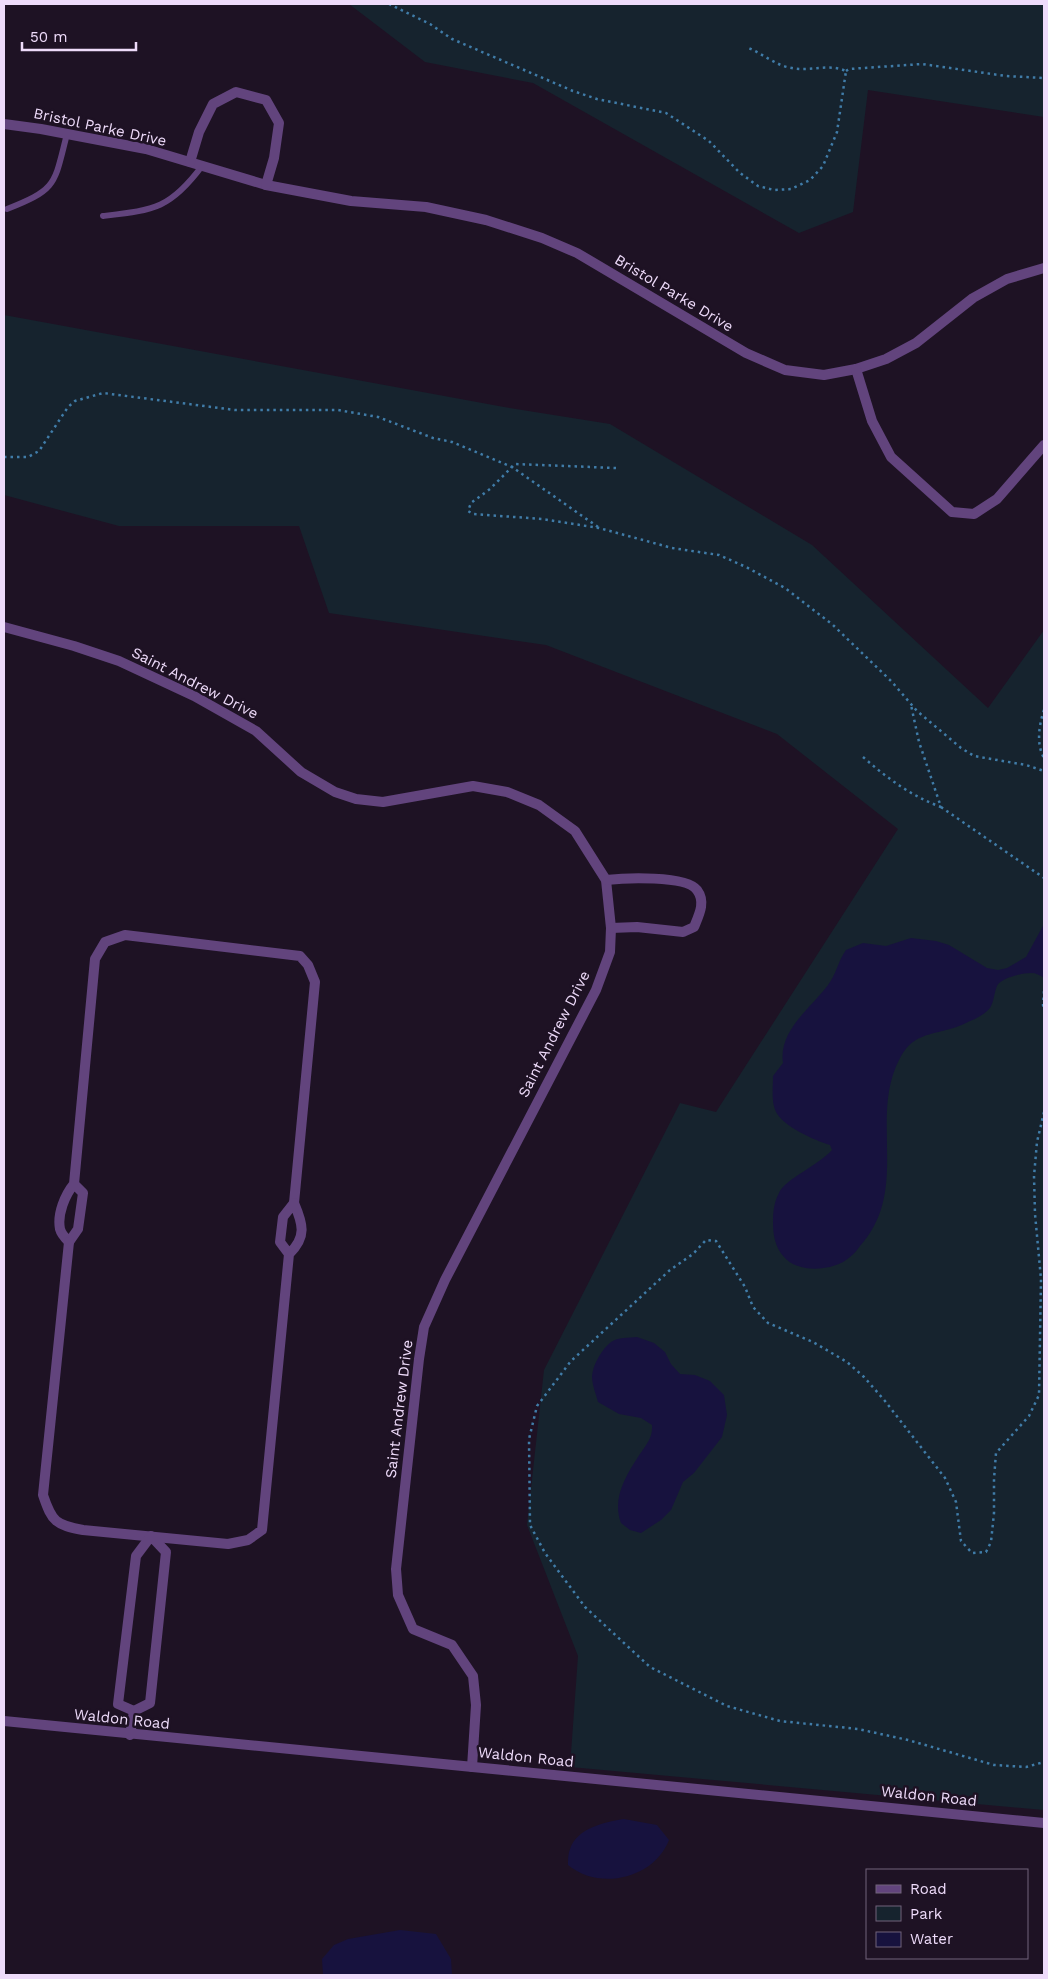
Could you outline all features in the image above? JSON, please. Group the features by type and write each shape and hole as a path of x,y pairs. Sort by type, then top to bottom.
{"street":[{"path":"190,162 199,132 213,104 236,92 266,100 278,123 274,158 266,185"},
{"name":"Bristol Parke Drive","path":"4,124 146,149 266,185 351,200 426,208 486,220 542,238 576,253 746,353 785,370 824,375 856,369 886,359 916,343 973,298 1007,279 1044,268"},
{"path":"856,369 872,421 891,457 952,512 974,514 997,499 1044,445"},
{"name":"Saint Andrew Drive","path":"4,627 74,646 119,661 194,696 256,731 301,772 335,792 356,799 383,802 473,786 508,792 539,805 575,831 606,880 611,928 610,952 596,990 445,1280 424,1327 396,1569 398,1596 413,1629 452,1645 473,1676 476,1705 472,1766"},
{"path":"606,880 627,878 681,882 696,888 701,898 701,910 694,927 683,932 637,927 611,928"},
{"path":"69,1242 60,1229 66,1194 74,1184 96,959 105,942 125,936 300,956 308,965 315,982 294,1203 302,1222 299,1245 289,1254 262,1530 248,1540 228,1544 83,1530 62,1526 49,1513 43,1495 69,1242 78,1229 82,1209 83,1193 74,1184"},
{"path":"289,1254 280,1242 284,1217 294,1203"},
{"path":"151,1536 166,1552 150,1704 134,1711 118,1704 136,1556 151,1536"},
{"path":"130,1735 134,1711"},
{"name":"Waldon Road","path":"4,1722 1044,1823"}],"lane":[{"path":"7,209 34,198 51,186 56,175 67,134"},
{"path":"103,216 143,211 170,200 186,187 202,166"}],"path":[{"path":"389,4 430,24 452,39 573,91 596,99 666,113 709,142 740,173 758,186 774,190 791,188 810,180 823,166 837,132 846,71"},
{"path":"746,47 783,66 793,69 839,67 846,71"},
{"path":"846,71 849,69 922,64 1006,76 1044,78"},
{"path":"4,457 28,457 39,451 64,413 75,401 104,393 235,410 338,410 360,412 433,438 452,442 512,467 600,528"},
{"path":"616,468 516,464 490,489 471,503 468,511 473,514 542,519 600,528 672,548 720,555 786,588 852,641 917,711 961,748 974,756 1044,770"},
{"path":"909,701 914,713 919,742 940,806"},
{"path":"1044,710 1039,743 1044,758"},
{"path":"863,757 898,786 925,801 940,806 1044,878"},
{"path":"1044,991 1044,1010"},
{"path":"1044,1112 1037,1142 1034,1176 1035,1214 1041,1279 1039,1395 1029,1416 996,1453 994,1514 991,1542 986,1552 972,1553 962,1541 956,1502 945,1478 869,1383 847,1362 813,1342 768,1323 753,1307 745,1287 716,1241 706,1240 693,1254 670,1270 571,1362 537,1406 529,1439 529,1464 530,1525 545,1553 584,1607 650,1667 727,1706 780,1721 866,1731 908,1740 994,1765 1026,1767 1044,1762"}],"green space":[{"path":"349,4 1044,4 1044,117 868,90 853,212 799,233 533,83 425,62"},
{"path":"4,315 504,407 610,424 812,545 988,708 1044,630 1044,1810 570,1767 578,1656 527,1525 544,1370 680,1103 716,1112 898,829 777,734 546,645 329,613 299,526 119,526 4,495"}],"water":[{"path":"1044,924 1044,978 1033,973 1027,973 1012,976 999,983 991,1006 985,1013 957,1027 916,1040 905,1050 900,1058 891,1081 887,1105 887,1177 883,1201 875,1224 860,1246 853,1255 843,1262 826,1268 807,1268 790,1262 778,1249 775,1241 773,1218 776,1200 782,1188 788,1182 832,1150 830,1145 792,1128 780,1118 773,1104 773,1076 783,1063 783,1051 791,1030 831,981 846,950 863,943 886,946 911,938 936,941 949,945 987,968 998,970 1007,968 1026,957"},
{"path":"637,1337 654,1343 665,1352 671,1364 680,1374 695,1375 710,1381 724,1395 727,1415 722,1437 694,1473 683,1482 671,1510 661,1520 641,1533 630,1530 621,1523 618,1505 621,1488 648,1442 652,1425 641,1418 619,1414 598,1402 592,1376 598,1357 611,1342 620,1338"},
{"path":"624,1819 657,1825 669,1840 662,1853 651,1864 639,1872 610,1879 595,1878 581,1873 568,1865 570,1849 585,1831 600,1824"},
{"path":"400,1930 436,1934 451,1959 452,1975 323,1975 322,1959 334,1945 348,1939"}]}
